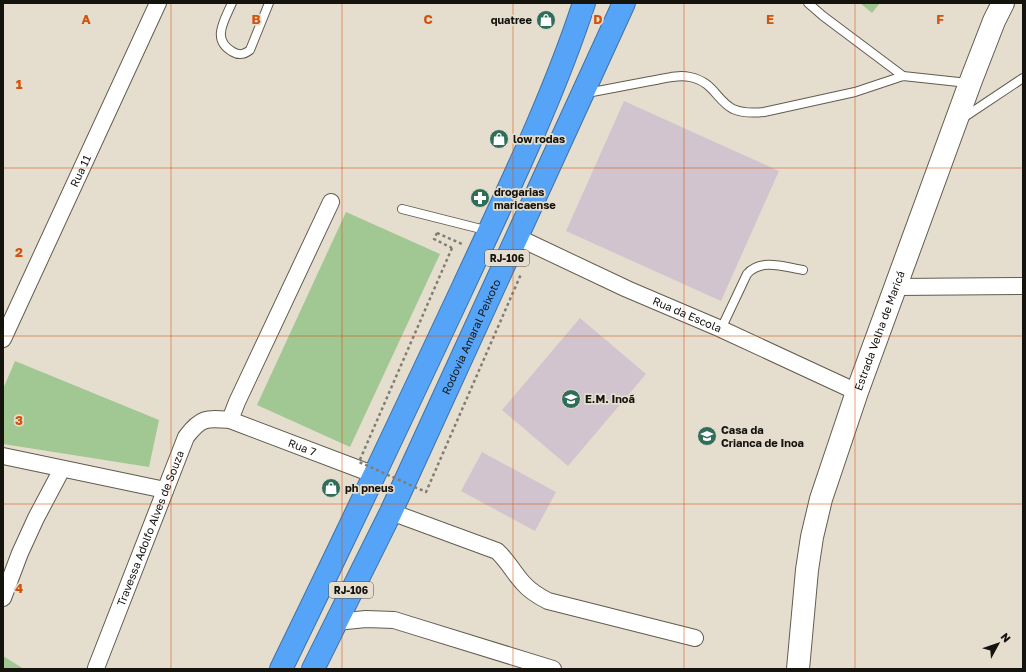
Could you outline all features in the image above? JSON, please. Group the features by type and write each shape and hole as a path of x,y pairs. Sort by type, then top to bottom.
{"highway":[{"name":"RJ-106","path":"281,669 375,475 536,128 570,45 584,3"},
{"name":"Rodovia Amaral Peixoto","path":"313,669 391,512 624,3"}],"street":[{"name":"Rua 11","path":"3,338 158,3"},
{"name":"Estrada Velha de Maricá","path":"798,669 807,570 812,537 821,499 857,392 970,83 994,21 1003,3"},
{"path":"230,420 237,402 331,202"},
{"name":"Rua da Escola","path":"517,237 857,392"},
{"path":"896,287 1023,286"},
{"name":"Travessa Adolfo Alves de Souza","path":"96,668 186,437 194,425 209,418 230,420"},
{"name":"Rua 7","path":"230,420 375,475"},
{"path":"3,456 165,490"},
{"path":"3,598 20,553 36,518 62,469"},
{"path":"391,512 497,551 506,559 522,583 533,593 548,601 694,638"},
{"path":"336,622 366,619 394,620 553,669"}],"lane":[{"path":"232,3 221,30 221,40 224,46 240,55 247,53 250,50 269,3"},
{"path":"808,3 903,76"},
{"path":"582,94 675,76 688,76 703,81 733,109 753,113 764,112 854,92 903,76 970,83"},
{"path":"956,123 1023,78"},
{"path":"402,209 489,231"},
{"path":"721,329 747,274 752,269 765,264 803,270"}],"path":[{"path":"442,219 434,239 452,248 359,462 426,492 521,274"},
{"path":"436,233 479,252"}],"green space":[{"path":"860,3 880,3 872,13"},
{"path":"346,212 440,254 350,447 257,405"},
{"path":"15,361 159,420 149,467 3,444 3,389"},
{"path":"3,656 24,669 3,669"}],"building":[{"path":"624,101 779,171 721,301 566,231"},
{"path":"580,318 646,374 568,466 502,410"},
{"path":"482,452 556,492 535,531 461,491"}],"place":[{"name":"quatree","path":"546,20"},
{"name":"low rodas","path":"499,139"},
{"name":"drogarias maricaense","path":"480,198"},
{"name":"E.M. Inoã","path":"571,399"},
{"name":"Casa da Crianca de Inoa","path":"707,436"},
{"name":"ph pneus","path":"331,488"}]}
